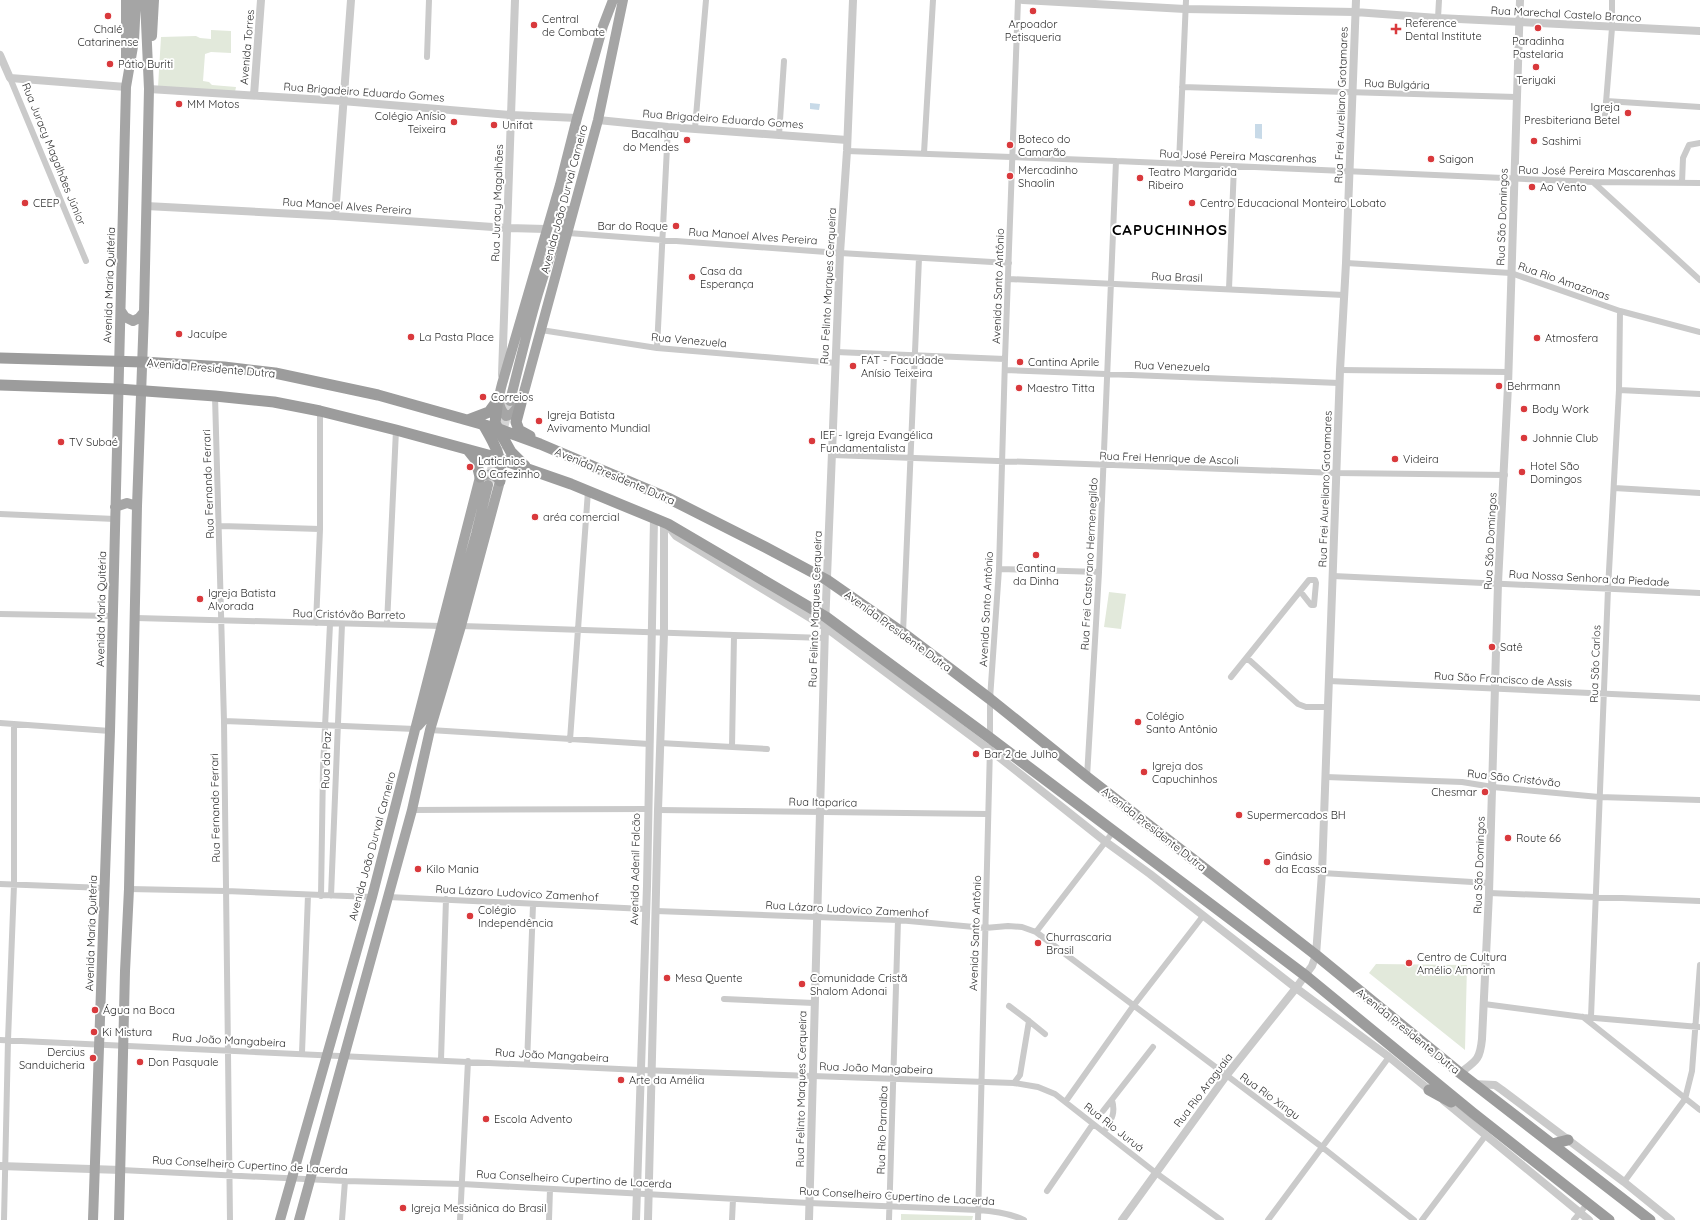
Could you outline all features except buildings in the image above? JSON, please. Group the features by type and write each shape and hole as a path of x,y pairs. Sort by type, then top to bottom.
{"highway":[{"name":"Avenida Presidente Dutra","path":"0,358 143,362 224,367 275,373 378,395 499,429 540,444 668,498 765,546 827,580 903,633 990,699 1087,777 1316,955 1473,1084 1650,1220"},
{"name":"Avenida Presidente Dutra","path":"0,385 141,390 216,396 274,402 320,411 396,430 500,459 588,491 662,522 825,622 990,738 1306,976 1473,1113 1609,1220"},
{"path":"468,420 489,412 498,399"},
{"path":"498,399 495,423 511,452 527,469 510,474 500,481"},
{"path":"515,402 516,422 519,430 540,444"},
{"path":"484,426 497,450 500,459 502,468 500,481"},
{"path":"468,450 476,460 480,477"},
{"path":"1429,1090 1473,1113"},
{"path":"1552,1144 1568,1140"}],"main road":[{"path":"126,0 126,85"},
{"name":"Avenida Maria Quitéria","path":"93,1220 110,731 126,85 134,41 136,0"},
{"path":"145,0 150,88"},
{"path":"119,1220 125,971 130,889 137,506 154,0"},
{"path":"603,26 607,0"},
{"name":"Avenida João Durval Carneiro","path":"498,399 546,229 558,192 603,26 612,0"},
{"name":"Avenida João Durval Carneiro","path":"515,402 541,330 568,233 576,195 598,120 620,21 623,0"},
{"path":"620,21 627,0"},
{"path":"550,256 558,192"},
{"path":"498,399 501,409 506,416 512,414 537,298 550,256 576,195"},
{"path":"121,311 125,317 133,321 139,318 144,312"},
{"path":"299,1220 412,810 430,730 461,626 500,481 494,475 490,474 480,477"},
{"name":"Avenida João Durval Carneiro","path":"280,1220 326,1054 372,897 480,477"},
{"path":"416,729 426,717 488,485"},
{"path":"115,507 127,503 137,506"},
{"path":"426,717 430,730"}],"street":[{"name":"Avenida Torres","path":"254,95 261,0"},
{"path":"335,216 342,101 351,0"},
{"path":"427,57 429,0"},
{"name":"Rua Juracy Magalhães","path":"502,384 515,0"},
{"path":"695,128 706,0"},
{"name":"Rua Felinto Marques Cerqueira","path":"809,1220 825,622 840,253 853,0"},
{"path":"924,153 932,0"},
{"name":"Avenida Santo Antônio","path":"978,1220 990,699 999,569 1018,0"},
{"name":"Rua Marechal Castelo Branco","path":"1023,0 1186,4 1355,12 1612,28 1700,31"},
{"name":"Rua Frei Aureliano Grotamares","path":"1306,976 1316,955 1322,873 1339,383 1346,263 1356,0"},
{"path":"1438,18 1439,0"},
{"name":"Rua São Domingos","path":"1460,1073 1474,1063 1479,1054 1482,1039 1484,1004 1493,787 1498,583 1505,475 1520,0"},
{"path":"1605,115 1612,28 1612,0"},
{"path":"1179,163 1186,4"},
{"name":"Rua Juracy Magalhães Júnior","path":"0,55 86,261"},
{"path":"779,135 784,61"},
{"path":"10,78 126,85"},
{"name":"Rua Bulgária","path":"1182,87 1516,97"},
{"name":"Rua Brigadeiro Eduardo Gomes","path":"150,88 342,101 511,115 577,118"},
{"path":"1606,102 1700,107"},
{"name":"Rua Brigadeiro Eduardo Gomes","path":"598,120 668,127 846,140"},
{"path":"657,348 668,127"},
{"path":"1682,183 1684,153 1689,145 1700,143"},
{"name":"Rua José Pereira Mascarenhas","path":"846,151 1116,160 1593,182 1700,183"},
{"name":"Rua Frei Castorano Hermenegildo","path":"1087,777 1099,572 1116,160"},
{"path":"1229,289 1234,166"},
{"path":"1593,182 1700,280"},
{"name":"Rua Manoel Alves Pereira","path":"146,206 335,216 507,228 546,229"},
{"name":"Rua Manoel Alves Pereira","path":"568,233 840,253 1009,263"},
{"path":"903,633 913,355 919,258"},
{"name":"Rua Rio Amazonas","path":"1346,263 1511,273 1620,311 1700,332"},
{"name":"Rua Brasil","path":"1009,280 1344,295"},
{"name":"Rua São Carlos","path":"1591,1017 1608,589 1619,390 1620,311"},
{"name":"Rua Venezuela","path":"541,330 657,348 836,363"},
{"path":"836,352 1005,359"},
{"name":"Rua Venezuela","path":"1005,370 1339,383"},
{"path":"1340,370 1508,372"},
{"path":"1619,390 1700,394"},
{"name":"Rua Fernando Ferrari","path":"216,396 224,721 230,1220"},
{"path":"316,624 320,529 320,411"},
{"path":"387,624 396,430"},
{"name":"Rua Frei Henrique de Ascoli","path":"832,455 1002,460 1103,466 1336,474 1505,475"},
{"path":"1614,488 1700,493"},
{"path":"570,740 588,491"},
{"path":"0,514 115,519"},
{"name":"Avenida Adenil Falcão","path":"636,1220 653,633 662,522"},
{"name":"Avenida Adenil Falcão","path":"648,1220 664,633 662,522"},
{"path":"220,526 320,529"},
{"path":"999,569 1099,572"},
{"name":"Rua Nossa Senhora da Piedade","path":"1333,576 1700,593"},
{"path":"1231,677 1248,658 1300,591"},
{"path":"0,614 113,616"},
{"name":"Rua Cristóvão Barreto","path":"136,618 316,624 441,626"},
{"name":"Avenida Presidente Dutra","path":"825,622 1106,842 1150,874 1296,988 1389,1057 1589,1220"},
{"name":"Rua da Paz","path":"321,896 324,726 330,624"},
{"name":"Rua da Paz","path":"331,896 342,624"},
{"path":"461,626 825,638"},
{"path":"732,747 734,636"},
{"path":"1248,658 1298,704 1306,707 1328,707"},
{"path":"652,674 662,674"},
{"name":"Rua São Francisco de Assis","path":"1329,681 1700,698"},
{"path":"224,721 337,727 416,729"},
{"path":"0,723 110,731"},
{"path":"4,1220 3,1166 14,885 14,724"},
{"path":"430,730 649,744"},
{"path":"660,743 767,749"},
{"path":"323,768 336,769"},
{"name":"Rua São Cristóvão","path":"1326,777 1462,782 1493,787 1599,797 1700,800"},
{"path":"412,810 647,809"},
{"name":"Rua Itaparica","path":"658,810 988,814"},
{"path":"1036,932 1113,832"},
{"path":"1150,874 1157,864"},
{"path":"1322,873 1489,883"},
{"path":"0,884 105,888"},
{"path":"130,889 372,897"},
{"path":"1489,893 1700,901"},
{"path":"302,1054 308,895"},
{"name":"Rua Lázaro Ludovico Zamenhof","path":"388,897 533,905 645,909"},
{"path":"441,1060 446,900"},
{"path":"526,1064 533,905"},
{"name":"Rua Lázaro Ludovico Zamenhof","path":"656,911 898,920 985,928 1008,926 1022,927 1036,932"},
{"path":"1066,1101 1134,1005 1203,916"},
{"name":"Rua Rio Parnaíba","path":"889,1220 898,920"},
{"name":"Rua Rio Xingu","path":"1036,932 1322,1147 1414,1220"},
{"path":"1244,948 1254,937"},
{"path":"1624,1182 1685,1099 1692,1071 1698,1027 1700,965"},
{"path":"644,966 654,967"},
{"name":"Rua Rio Araguaia","path":"1122,1220 1226,1076 1306,976"},
{"path":"724,999 814,1003"},
{"path":"1484,1004 1583,1017 1698,1027"},
{"path":"1009,1006 1046,1034"},
{"path":"1583,1017 1700,1110"},
{"path":"1014,1083 1020,1075 1029,1021"},
{"path":"1367,1041 1375,1032"},
{"path":"0,1040 100,1044"},
{"name":"Rua João Mangabeira","path":"100,1044 640,1070 981,1082"},
{"path":"1103,1111 1153,1047"},
{"path":"1268,1220 1389,1057"},
{"path":"460,1220 468,1061"},
{"name":"Rua Rio Juruá","path":"981,1082 1014,1083 1038,1087 1055,1094 1066,1101 1092,1124 1156,1173 1221,1220"},
{"path":"1473,1084 1495,1085 1624,1182 1671,1220"},
{"path":"1104,1132 1114,1116 1112,1100"},
{"path":"1046,1191 1092,1124"},
{"path":"1422,1220 1486,1135"},
{"path":"3,1166 120,1170"},
{"name":"Rua Conselheiro Cupertino de Lacerda","path":"120,1170 292,1177 345,1181 462,1184 809,1204 997,1211 1024,1220"},
{"path":"342,1220 345,1181"},
{"path":"549,1220 550,1189"},
{"path":"732,1220 733,1199"},
{"path":"1574,1220 1588,1203"}],"shaded area":[{"path":"211,30 231,31 231,53 211,52 205,54 203,81 209,82 212,85 236,87 235,92 158,87 161,37 196,36 211,39"},
{"path":"1109,592 1126,594 1121,629 1104,627"},
{"path":"1376,964 1467,965 1465,1050 1369,973"},
{"path":"901,1214 973,1216 972,1220 901,1220"}],"water":[{"path":"810,103 820,104 819,110 810,109"},
{"path":"1255,124 1262,124 1262,139 1255,138"}],"tunnel":[{"path":"488,485 510,401"}],"place":[{"name":"Arpoador Petisqueria","path":"1033,11"},
{"name":"Chalé Catarinense","path":"108,16"},
{"name":"Central de Combate","path":"534,25"},
{"name":"Paradinha Pastelaria","path":"1538,28"},
{"name":"Reference Dental Institute","path":"1396,29"},
{"name":"Pátio Buriti","path":"110,64"},
{"name":"Teriyaki","path":"1536,67"},
{"name":"MM Motos","path":"179,104"},
{"name":"Igreja Presbiteriana Betel","path":"1628,113"},
{"name":"Colégio Anísio Teixeira","path":"454,122"},
{"name":"Unifat","path":"494,125"},
{"name":"Bacalhau do Mendes","path":"687,140"},
{"name":"Sashimi","path":"1534,141"},
{"name":"Boteco do Camarão","path":"1010,145"},
{"name":"Saigon","path":"1431,159"},
{"name":"Mercadinho Shaolin","path":"1010,176"},
{"name":"Teatro Margarida Ribeiro","path":"1140,178"},
{"name":"Ao Vento","path":"1532,187"},
{"name":"CEEP","path":"25,203"},
{"name":"Centro Educacional Monteiro Lobato","path":"1192,203"},
{"name":"Bar do Roque","path":"676,226"},
{"name":"Casa da Esperança","path":"692,277"},
{"name":"Jacuípe","path":"179,334"},
{"name":"La Pasta Place","path":"411,337"},
{"name":"Atmosfera","path":"1537,338"},
{"name":"Cantina Aprile","path":"1020,362"},
{"name":"FAT - Faculdade Anísio Teixeira","path":"853,366"},
{"name":"Behrmann","path":"1499,386"},
{"name":"Maestro Titta","path":"1019,388"},
{"name":"Correios","path":"483,397"},
{"name":"Body Work","path":"1524,409"},
{"name":"Igreja Batista Avivamento Mundial","path":"539,421"},
{"name":"Johnnie Club","path":"1524,438"},
{"name":"IEF - Igreja Evangélica Fundamentalista","path":"812,441"},
{"name":"TV Subaé","path":"61,442"},
{"name":"Videira","path":"1395,459"},
{"name":"Laticínios O Cafezinho","path":"470,467"},
{"name":"Hotel São Domingos","path":"1522,472"},
{"name":"aréa comercial","path":"535,517"},
{"name":"Cantina da Dinha","path":"1036,555"},
{"name":"Igreja Batista Alvorada","path":"200,599"},
{"name":"Satê","path":"1492,647"},
{"name":"Colégio Santo Antônio","path":"1138,722"},
{"name":"Bar 2 de Julho","path":"976,754"},
{"name":"Igreja dos Capuchinhos","path":"1144,772"},
{"name":"Chesmar","path":"1485,792"},
{"name":"Supermercados BH","path":"1239,815"},
{"name":"Route 66","path":"1508,838"},
{"name":"Ginásio da Ecassa","path":"1267,862"},
{"name":"Kilo Mania","path":"418,869"},
{"name":"Colégio Independência","path":"470,916"},
{"name":"Churrascaria Brasil","path":"1038,943"},
{"name":"Centro de Cultura Amélio Amorim","path":"1409,963"},
{"name":"Mesa Quente","path":"667,978"},
{"name":"Comunidade Cristã Shalom Adonai","path":"802,984"},
{"name":"Água na Boca","path":"95,1010"},
{"name":"Ki Mistura","path":"94,1032"},
{"name":"Dercius Sanduicheria","path":"93,1058"},
{"name":"Don Pasquale","path":"140,1062"},
{"name":"Arte da Amélia","path":"621,1080"},
{"name":"Escola Advento","path":"486,1119"},
{"name":"Igreja Messiânica do Brasil","path":"403,1208"}],"district":[{"name":"CAPUCHINHOS","path":"1170,230"}]}
